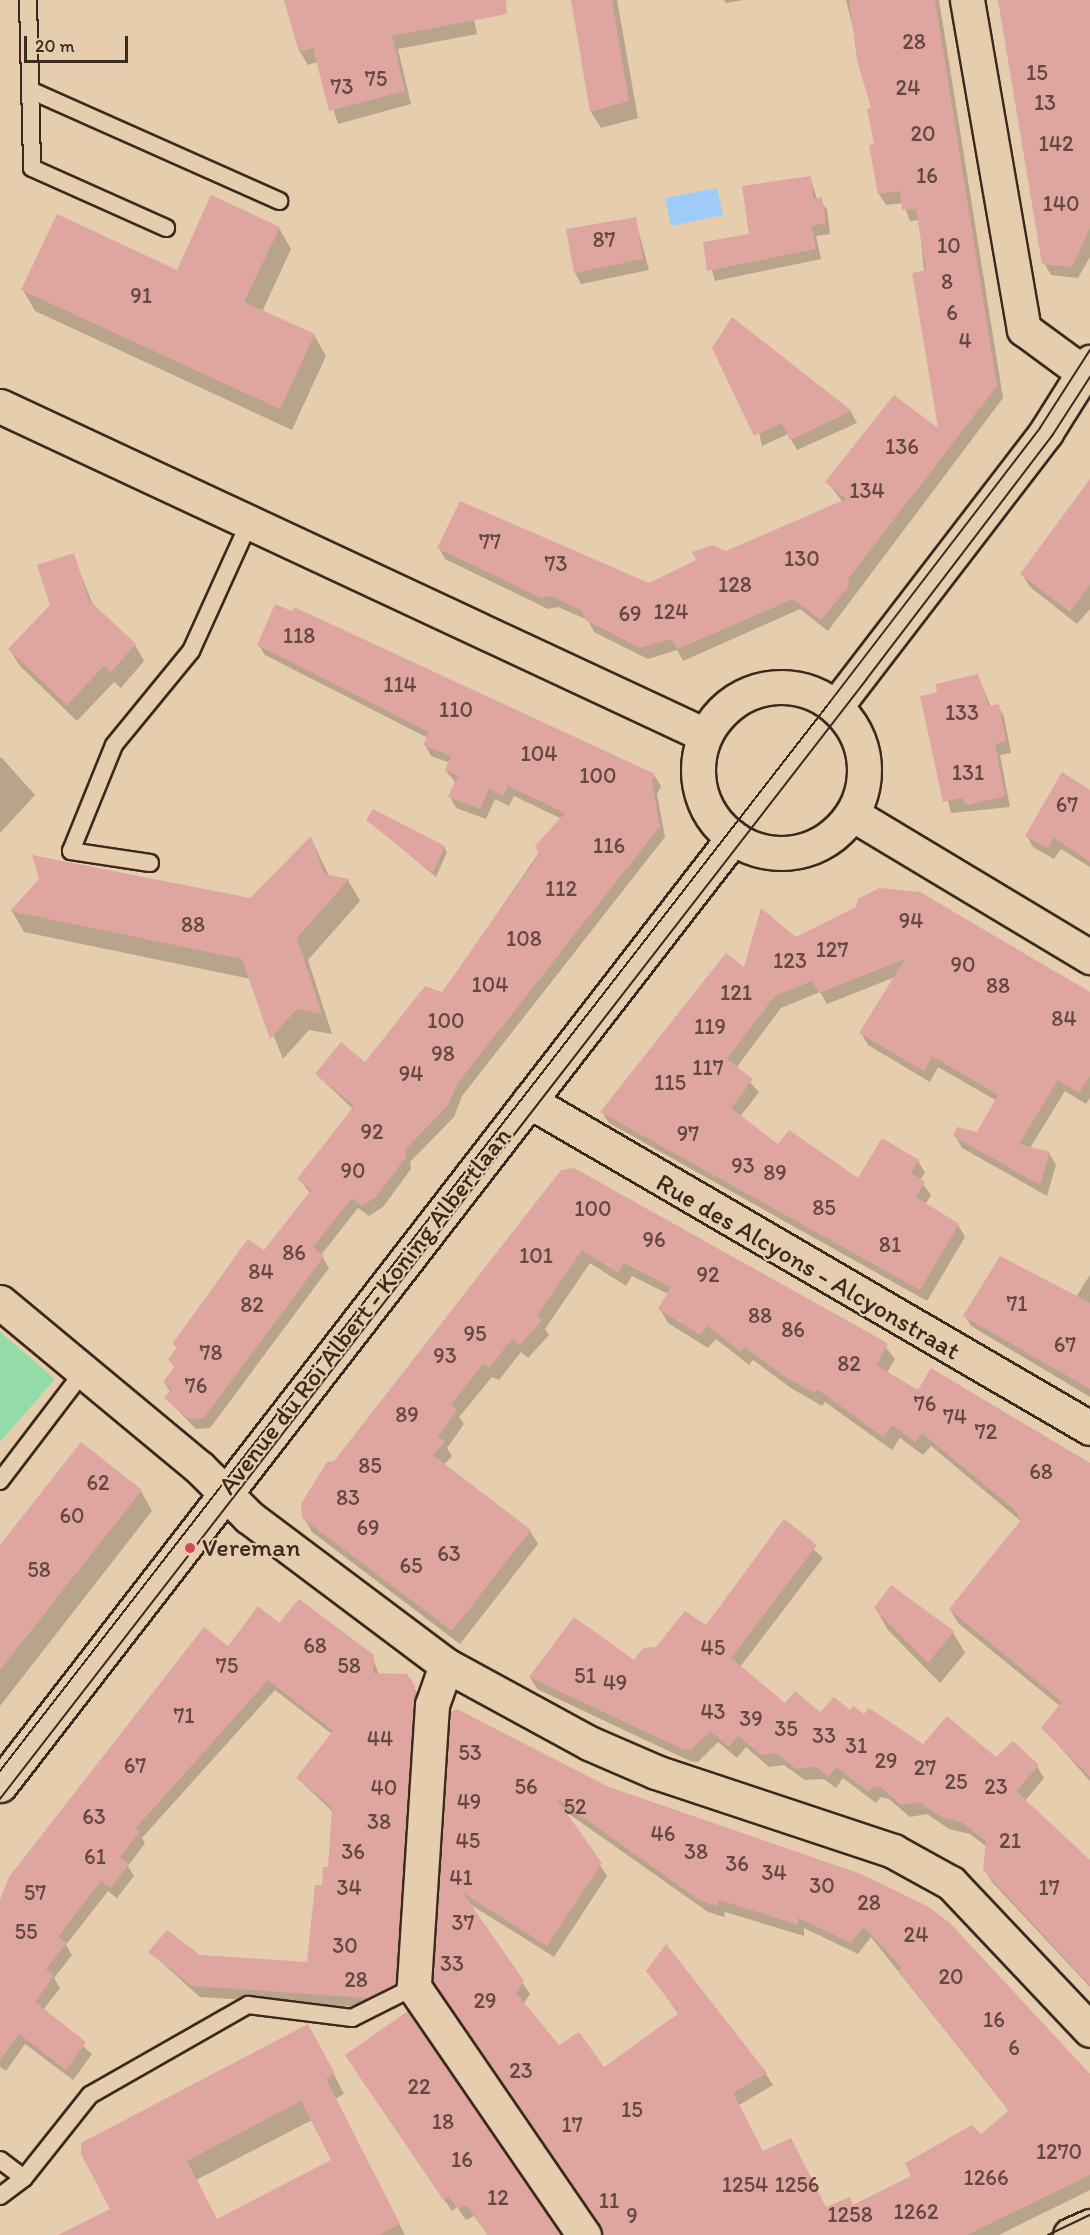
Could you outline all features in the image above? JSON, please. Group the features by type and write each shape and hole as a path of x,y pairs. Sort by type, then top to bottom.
{"street":[{"path":"836,706 1046,432 1087,368 1024,329 968,0"},
{"path":"0,406 705,735"},
{"path":"772,686 808,690 836,706 856,732 864,761 863,789 852,814 826,840 794,853 761,852 733,838 708,812 698,780 705,735 737,698 772,686"},
{"path":"852,814 1090,957"},
{"name":"Avenue du Roi Albert - Koning Albertlaan","path":"0,1785 224,1492 733,838"},
{"name":"Rue des Alcyons - Alcyonstraat","path":"529,1101 1090,1428"},
{"path":"0,1302 224,1492 446,1665 589,1743 656,1772 893,1851 951,1883 1090,2030"},
{"path":"446,1665 432,1705 414,1987 584,2235"},
{"path":"1070,2235 1090,2226"}],"lane":[{"path":"28,0 32,168 166,228"},
{"path":"30,90 279,201"},
{"path":"150,863 70,850 114,745 191,651 250,521"},
{"path":"0,1481 83,1372"},
{"path":"0,2196 24,2178 90,2095 248,2006 352,2018 414,1987"},
{"path":"0,2160 24,2178"}],"green space":[{"path":"0,1332 55,1379 0,1442"}],"water":[{"path":"717,188 723,215 671,226 665,198"}],"building":[{"path":"284,0 506,0 507,14 392,36 405,91 329,111 313,48 299,52"},
{"path":"571,0 612,0 629,101 590,112"},
{"path":"849,0 935,0 997,386 848,579 849,586 821,620 793,599 678,649 671,639 640,648 586,620 581,610 550,596 541,598 437,548 460,501 649,583 696,560 692,552 713,545 726,551 846,499 825,482 894,395 938,428 912,273 926,270 916,209 902,210 900,191 878,194 869,145 874,144 867,109 871,108 857,60"},
{"path":"998,0 1090,0 1090,228 1072,267 1042,264"},
{"path":"811,176 813,199 822,197 826,223 811,226 816,249 707,271 703,242 749,234 742,186"},
{"path":"211,195 280,227 244,302 315,334 280,409 21,290 57,214 177,270"},
{"path":"636,217 643,259 574,273 566,229"},
{"path":"732,317 852,411 790,440 782,423 754,436 712,348"},
{"path":"1090,479 1090,584 1070,612 1020,574"},
{"path":"74,553 89,600 136,644 111,672 104,666 67,705 8,649 50,605 37,565"},
{"path":"275,604 292,611 294,607 655,774 652,782 660,826 457,1084 448,1105 405,1150 406,1157 377,1196 362,1206 352,1198 313,1247 324,1256 204,1418 189,1419 164,1398 172,1389 163,1382 175,1366 168,1360 177,1347 172,1344 248,1239 264,1250 311,1190 297,1179 354,1106 315,1074 341,1042 365,1062 425,986 442,992 539,855 535,846 565,813 508,786 503,796 489,789 480,809 448,797 458,776 445,771 451,756 423,745 429,732 257,645"},
{"path":"978,674 989,706 999,704 1006,741 995,744 1005,796 968,805 961,798 943,802 920,696 937,693 936,684"},
{"path":"1062,772 1090,790 1090,862 1054,838 1048,848 1025,836"},
{"path":"373,809 445,846 433,873 366,820"},
{"path":"311,836 324,874 349,879 297,938 322,1014 297,1009 270,1039 242,959 10,911 39,879 32,855 250,898"},
{"path":"879,888 920,892 1090,992 1090,1076 1079,1093 1058,1080 1019,1144 1050,1152 1040,1185 953,1136 957,1127 977,1132 998,1095 932,1056 924,1071 859,1033 905,959 819,993 812,981 775,996 727,1059 753,1079 731,1108 778,1144 789,1130 858,1178 882,1138 919,1160 911,1173 925,1182 916,1197 959,1224 920,1290 600,1112 726,953 744,967 761,908 796,937 856,907 858,899"},
{"path":"574,1168 882,1340 888,1344 876,1365 918,1390 931,1368 1090,1463 1090,1777 1041,1728 1062,1702 949,1609 1021,1520 1015,1510 922,1433 915,1442 892,1425 883,1437 817,1389 814,1393 782,1375 745,1347 741,1352 708,1326 700,1335 658,1309 671,1287 624,1263 618,1273 582,1250 537,1316 542,1320 520,1345 512,1339 490,1367 483,1364 451,1405 457,1410 438,1437 445,1442 433,1455 531,1530 452,1631 302,1518 301,1504 327,1462 334,1461 561,1170"},
{"path":"1000,1256 1090,1303 1090,1389 963,1316"},
{"path":"81,1442 142,1490 0,1670 0,1545"},
{"path":"784,1519 817,1545 731,1658 785,1703 795,1691 820,1712 834,1697 850,1710 853,1706 864,1714 869,1708 923,1744 947,1716 996,1757 1013,1741 1039,1765 1016,1791 1090,1860 1090,1985 983,1870 986,1841 961,1822 941,1817 919,1802 901,1805 881,1787 874,1786 869,1792 836,1767 829,1777 816,1767 796,1769 776,1753 761,1755 738,1736 729,1747 710,1731 691,1750 682,1749 529,1677 574,1617 634,1660 643,1648 656,1647 685,1611 706,1625"},
{"path":"891,1585 954,1631 928,1663 874,1608"},
{"path":"299,1599 374,1655 373,1673 407,1674 415,1685 395,1985 369,1998 192,1986 148,1952 167,1930 200,1955 307,1962 315,1885 322,1885 323,1867 328,1867 332,1807 296,1778 333,1731 268,1680 136,1828 140,1831 120,1858 129,1864 111,1888 101,1881 58,1937 67,1943 46,1969 54,1976 35,2002 86,2042 66,2070 19,2034 0,2060 0,1900 9,1877 204,1627 228,1646 258,1606 279,1623"},
{"path":"457,1709 609,1787 861,1874 927,1906 950,1923 1090,2074 1090,2175 967,2235 603,2235 433,1982 450,1712","holes":["556,1798 699,1900 717,1906 719,1900 798,1925 798,1918 851,1943 864,1927 902,1968 898,1970 1009,2110 981,2134 972,2125 905,2163 911,2176 853,2205 850,2197 826,2207 791,2138 763,2151 733,2093 767,2073 666,1944 646,1971 679,2013 604,2067 579,2032 559,2045 516,1993 524,1981 463,1893 547,1946 602,1863"]},
{"path":"408,2011 561,2235 488,2235 466,2205 458,2209 449,2196 444,2201 345,2055"},
{"path":"308,2024 335,2074 326,2079 400,2224 379,2235 58,2235 110,2209 81,2154 81,2143","holes":["301,2101 331,2160 217,2219 187,2161"]}],"tram line":[{"path":"0,1771 830,702 1040,428 1090,350"},
{"path":"0,1799 866,680 1052,436 1090,377"},
{"path":"1048,2235 1090,2215"}],"place":[{"name":"Vereman","path":"190,1548"}]}
